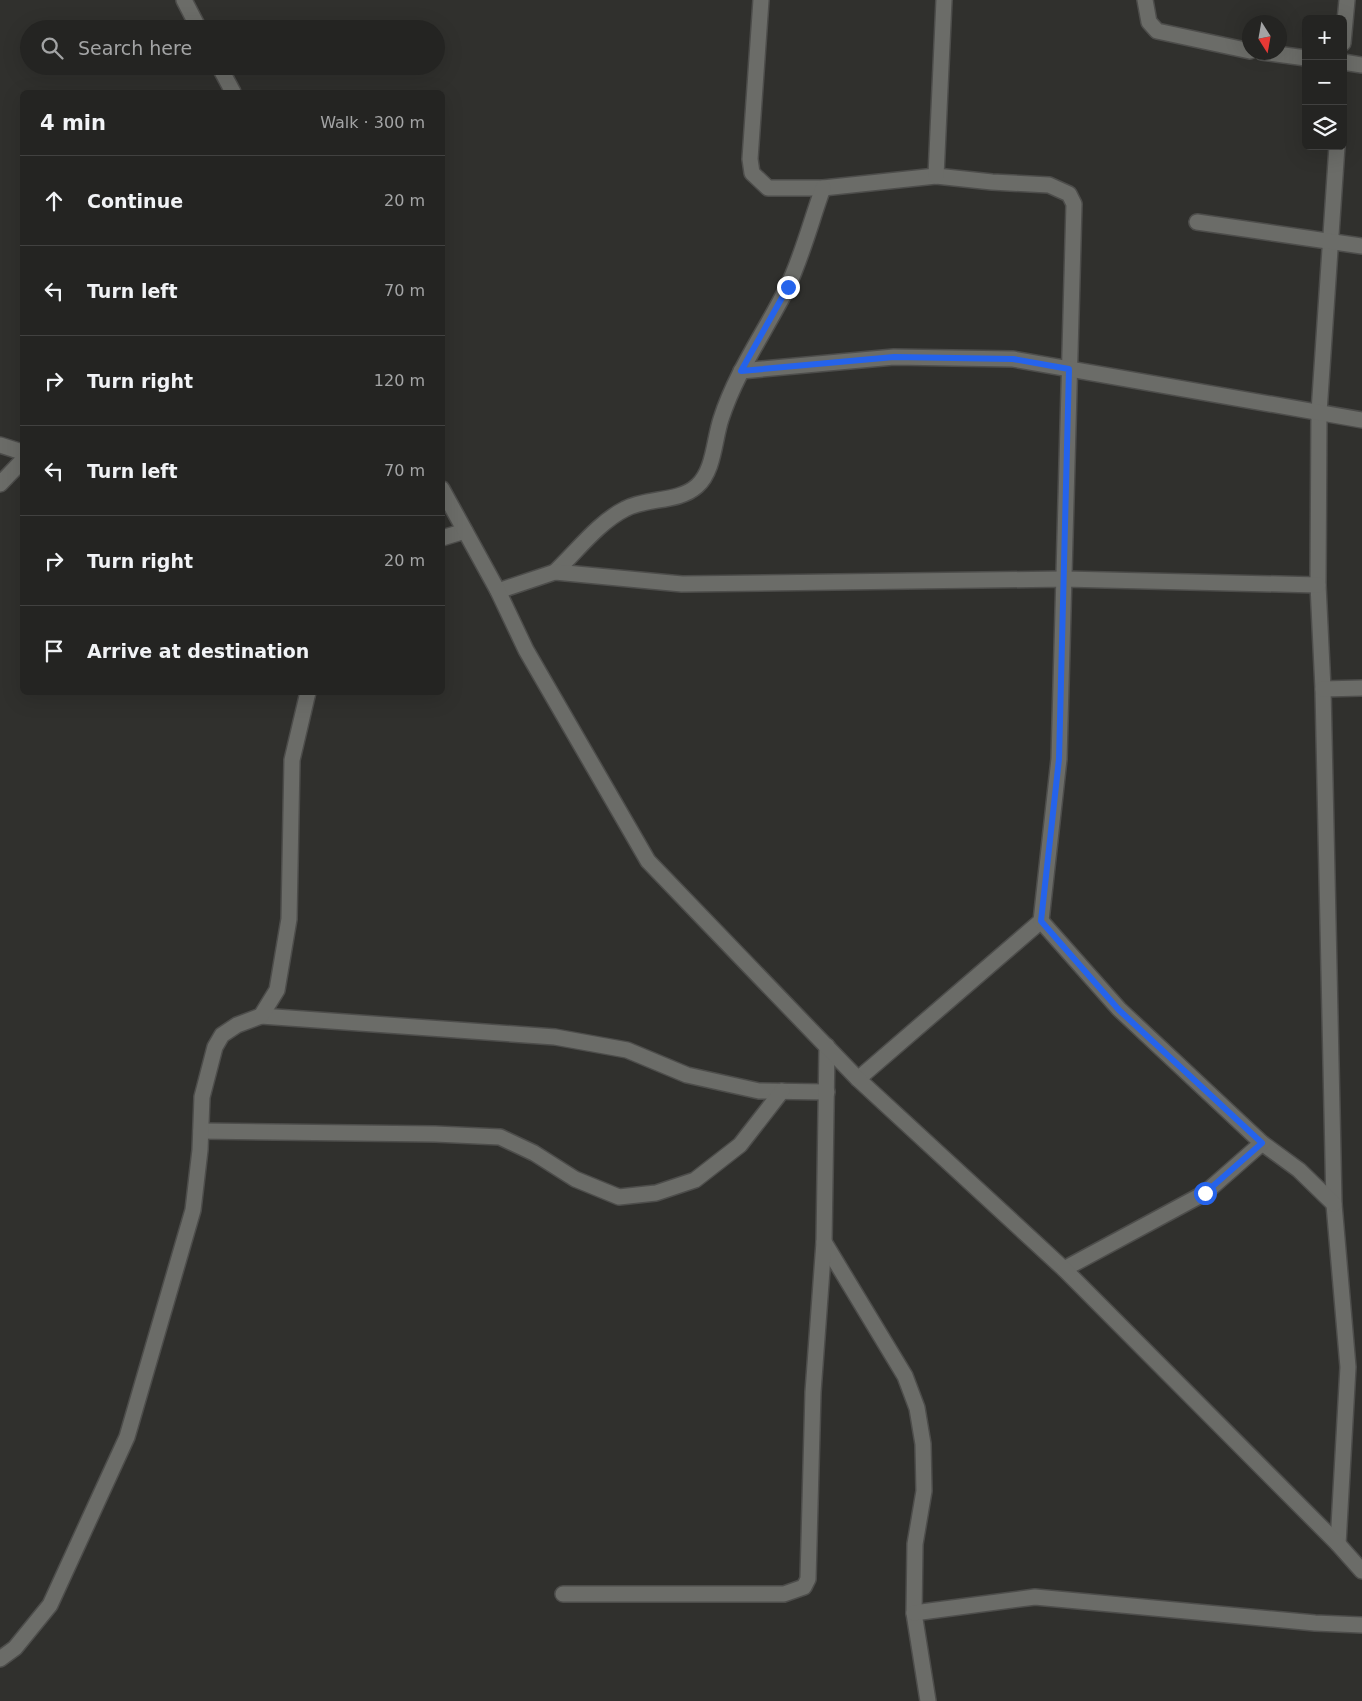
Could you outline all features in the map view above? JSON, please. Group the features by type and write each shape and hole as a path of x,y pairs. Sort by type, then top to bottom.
{"street":[{"path":"184,0 194,20"},
{"path":"761,0 750,134 752,173 768,188 823,188 936,176 992,182 1049,185 1069,194 1074,204 1059,759 1041,921 858,1079"},
{"path":"936,176 944,0"},
{"path":"1145,0 1149,22 1157,31 1242,49"},
{"path":"1346,15 1347,0"},
{"path":"1287,55 1302,57"},
{"path":"1347,63 1362,65"},
{"path":"224,75 232,90"},
{"path":"1337,150 1319,412 1318,586 1323,689 1334,1204 1348,1367 1338,1544"},
{"path":"556,572 611,517 626,508 655,499 677,497 697,486 709,467 720,421 741,371 788,287 823,188"},
{"path":"1197,222 1362,246"},
{"path":"741,371 894,357 1013,359 1362,420"},
{"path":"0,445 20,451"},
{"path":"0,484 20,463"},
{"path":"445,494 498,592 526,650 648,861 858,1079 1064,1269 1338,1544 1362,1571"},
{"path":"445,537 465,531"},
{"path":"498,592 556,572 682,584 1064,579 1318,586"},
{"path":"1323,689 1362,688"},
{"path":"261,1016 277,990 290,919 292,760 307,695"},
{"path":"1041,921 1119,1010 1262,1143 1299,1170 1334,1204"},
{"path":"0,1658 16,1648 50,1606 127,1437 193,1210 201,1131 202,1097 215,1047 222,1035 237,1025 261,1016 554,1037 627,1050 686,1076 759,1092 827,1092"},
{"path":"563,1594 784,1594 804,1587 808,1579 810,1566 812,1392 824,1242 827,1046"},
{"path":"201,1131 435,1134 500,1137 534,1153 575,1179 619,1197 656,1193 695,1180 740,1145 782,1092"},
{"path":"1064,1269 1205,1193 1262,1143"},
{"path":"824,1242 905,1376 917,1408 923,1444 924,1491 915,1544 914,1612 928,1701"},
{"path":"914,1612 1036,1597 1315,1623 1362,1625"}],"route":[{"path":"788,287 741,371 894,357 1013,359 1069,369 1059,759 1041,921 1119,1010 1262,1143 1205,1193"}]}
